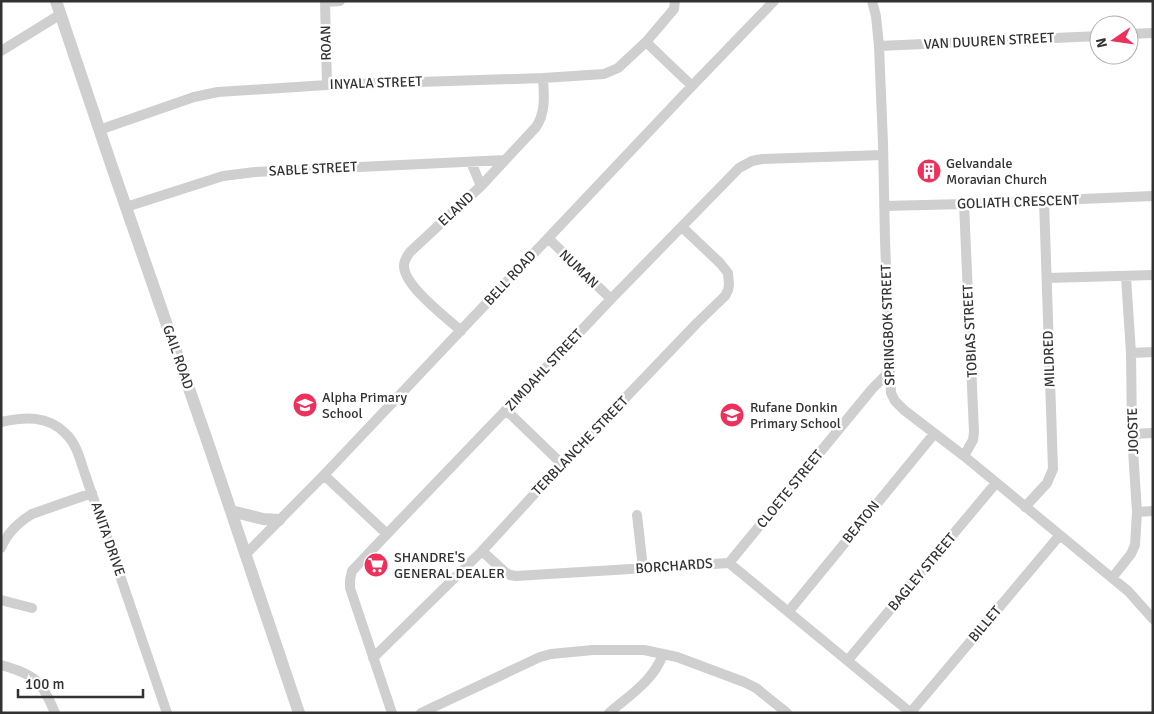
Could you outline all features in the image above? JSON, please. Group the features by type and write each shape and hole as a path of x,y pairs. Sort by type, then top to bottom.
{"street":[{"name":"GAIL ROAD","path":"56,1 299,713"},
{"path":"325,2 340,1"},
{"name":"BELL ROAD","path":"245,555 324,475 774,1"},
{"name":"SPRINGBOK STREET","path":"872,1 876,16 879,46 891,393 895,401 904,410 964,456 1128,591 1153,619"},
{"name":"ROAN","path":"325,2 327,85"},
{"name":"INYALA STREET","path":"99,130 194,97 234,90 543,78 608,72 622,65 646,42 675,5"},
{"path":"1,51 61,14"},
{"path":"1139,34 1153,33"},
{"name":"VAN DUUREN STREET","path":"879,46 1089,36"},
{"path":"646,42 692,86"},
{"name":"ELAND","path":"460,331 416,290 408,280 404,271 404,265 410,252 481,186 540,122 544,107 543,78"},
{"name":"ZIMDAHL STREET","path":"392,713 350,588 352,571 611,299 739,168 752,161 770,159 883,155"},
{"name":"SABLE STREET","path":"126,207 230,175 505,160"},
{"path":"471,162 481,186"},
{"name":"GOLIATH CRESCENT","path":"884,206 1153,196"},
{"name":"MILDRED","path":"1025,507 1047,483 1053,469 1044,200"},
{"name":"TOBIAS STREET","path":"964,204 974,432 973,440 964,456"},
{"name":"TERBLANCHE STREET","path":"373,658 482,551 562,464 725,296 728,290 728,274 682,227"},
{"name":"NUMAN","path":"548,238 611,299"},
{"path":"1047,278 1153,275"},
{"name":"JOOSTE","path":"1112,578 1131,554 1135,545 1137,512 1126,276"},
{"path":"1131,353 1153,352"},
{"name":"CLOETE STREET","path":"729,562 872,389 890,370"},
{"path":"506,410 562,464"},
{"name":"ANITA DRIVE","path":"1,422 34,418 43,420 55,425 72,441 92,493 167,713"},
{"path":"1132,434 1153,433"},
{"name":"BEATON","path":"789,610 934,434"},
{"path":"324,475 387,534"},
{"name":"BAGLEY STREET","path":"848,660 996,483"},
{"path":"1,548 13,529 32,514 92,493"},
{"path":"230,511 263,519 279,520"},
{"path":"1137,512 1153,512"},
{"path":"637,515 643,568"},
{"name":"BILLET","path":"911,712 1060,535"},
{"name":"BORCHARDS","path":"482,551 505,572 516,576 729,562 911,712"},
{"path":"1,600 32,608"},
{"path":"421,713 540,657 551,654 593,650 644,650 677,657 756,688 787,713"},
{"path":"609,713 645,682 659,664 662,654"},
{"path":"1,665 30,674 40,684 49,698 55,713"}],"place":[{"name":"Gelvandale Moravian Church","path":"929,171"},
{"name":"Alpha Primary School","path":"305,405"},
{"name":"Rufane Donkin Primary School","path":"732,415"},
{"name":"SHANDRE'S GENERAL DEALER","path":"376,565"}]}
